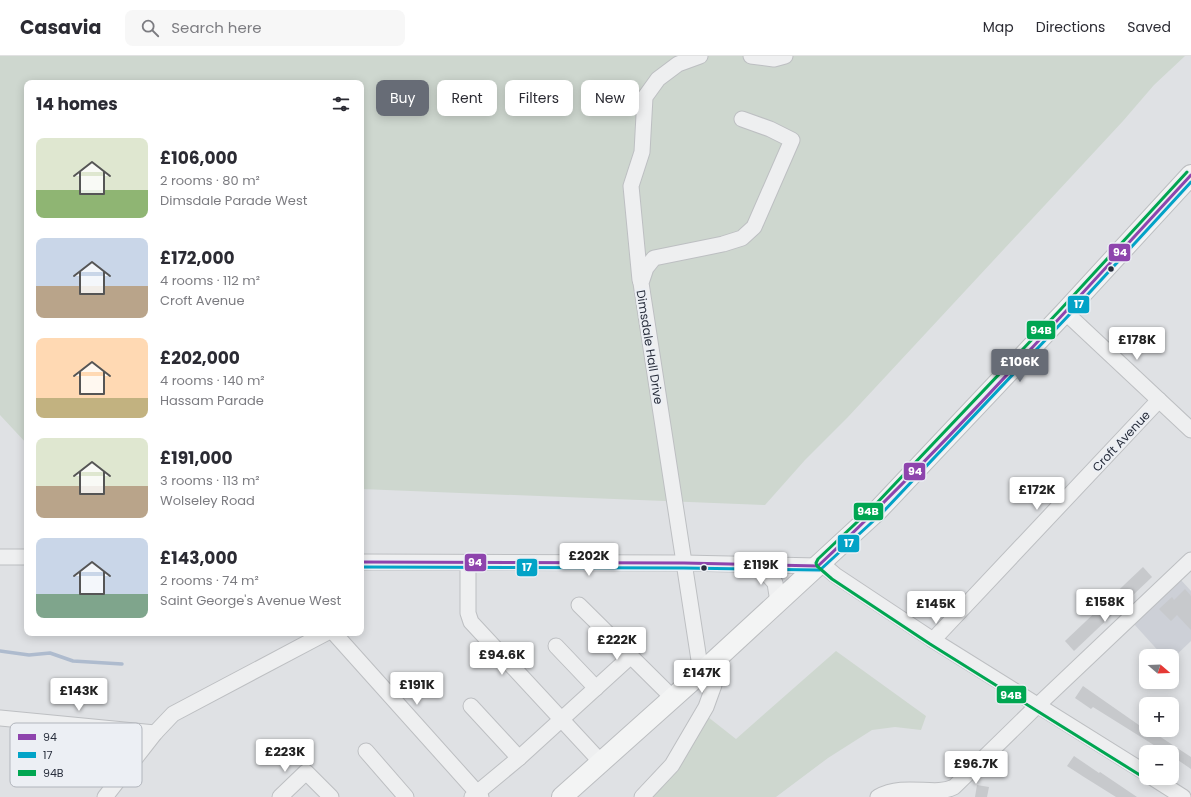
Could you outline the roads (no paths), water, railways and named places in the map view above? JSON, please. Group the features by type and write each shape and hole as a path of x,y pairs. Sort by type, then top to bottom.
{"main road":[{"path":"562,797 674,698 878,510 1065,312 1191,175"}],"street":[{"path":"641,284 631,186 642,152 645,97 658,79 678,64 700,56"},
{"path":"751,56 774,59 785,56"},
{"name":"Dimsdale Hall Drive","path":"642,797 672,765 706,707 714,685 707,667 684,563 641,284 646,268 654,258 723,244 742,238 754,227 792,140 770,128 742,119"},
{"path":"1065,312 1191,430"},
{"name":"Croft Avenue","path":"933,640 1160,400"},
{"path":"0,557 24,557"},
{"path":"878,797 900,789 951,794 954,787 1038,705 1191,560"},
{"path":"364,562 468,564 819,564 933,640 1139,770"},
{"path":"468,564 468,613 471,622 562,718 601,762"},
{"path":"759,565 775,583 778,591 778,602"},
{"path":"579,605 674,698"},
{"path":"142,750 173,714 320,636"},
{"path":"337,636 477,795 631,656"},
{"path":"556,646 596,688"},
{"path":"471,706 519,758"},
{"path":"0,718 52,723"},
{"path":"142,732 155,733"},
{"path":"366,751 406,797"},
{"path":"280,797 306,772 331,797"},
{"path":"1164,785 1183,797"},
{"path":"105,797 113,787"}],"waterway":[{"path":"0,651 29,655 50,653 73,661 122,664"}]}
